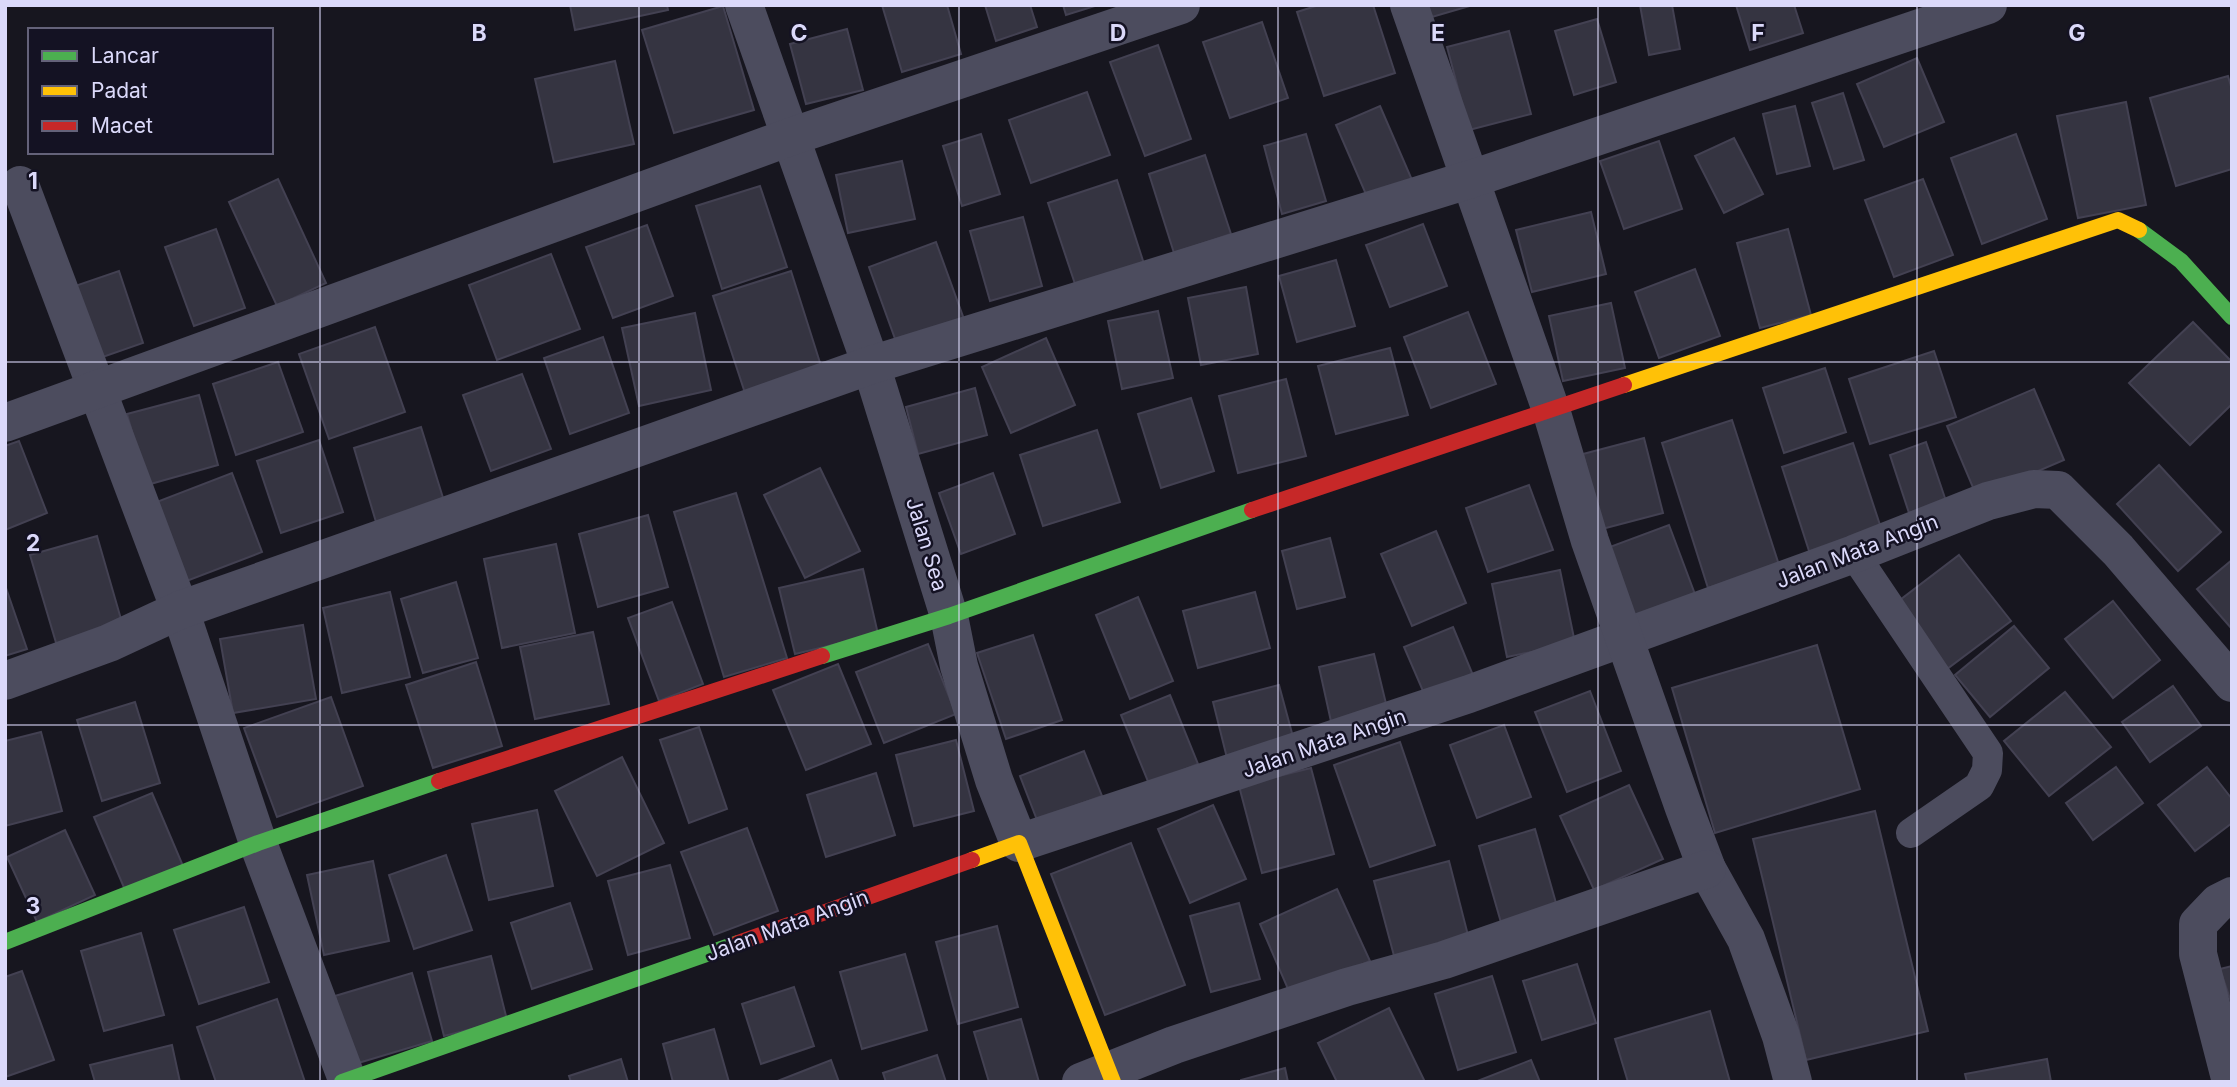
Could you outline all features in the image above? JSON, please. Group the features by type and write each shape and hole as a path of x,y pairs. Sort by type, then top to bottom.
{"street":[{"name":"Jalan Sea","path":"744,5 872,365 949,616 958,666 994,780 1019,843 1101,1078"},
{"path":"5,423 790,137 1181,5"},
{"path":"1409,5 1551,410 1590,541 1707,869 1746,939 1781,1036 1793,1082"},
{"path":"5,681 109,643 180,610 872,365 1471,179 1988,5"},
{"path":"20,185 180,610 258,843 346,1081"},
{"path":"5,942 258,843 625,717 949,616 2118,220 2141,229 2179,257 2232,317"},
{"name":"Jalan Mata Angin","path":"346,1081 491,1032 1019,843 1469,694 1854,554 1988,502 2034,489 2058,489 2118,550 2232,683"},
{"path":"1101,1078 1174,1045 1347,987 1444,960 1707,869"},
{"path":"2231,1082 2198,954 2198,924 2218,903 2232,897"}],"lane":[{"path":"1854,554 1988,753 1987,770 1979,786 1911,833"}],"building":[{"path":"570,5 667,5 668,10 575,30"},
{"path":"882,5 947,5 961,54 902,72"},
{"path":"985,5 1030,5 1037,27 996,41"},
{"path":"1063,5 1098,5 1066,15"},
{"path":"1319,5 1373,5 1395,73 1324,96 1297,12"},
{"path":"1422,5 1473,5 1425,19"},
{"path":"1640,5 1672,5 1680,49 1649,55"},
{"path":"1736,5 1794,5 1803,33 1750,50"},
{"path":"723,6 754,110 674,133 642,30"},
{"path":"1597,19 1616,82 1574,95 1555,31"},
{"path":"1262,22 1288,98 1230,118 1203,42"},
{"path":"847,29 863,90 806,104 790,44"},
{"path":"1509,31 1531,114 1469,130 1447,47"},
{"path":"1158,45 1191,139 1145,156 1110,62"},
{"path":"1917,58 1944,122 1884,147 1857,84"},
{"path":"615,61 634,144 554,162 535,79"},
{"path":"2228,76 2232,90 2232,169 2176,186 2150,98"},
{"path":"1087,92 1110,155 1031,183 1009,120"},
{"path":"1843,93 1864,160 1834,169 1812,103"},
{"path":"2126,102 2146,205 2078,218 2057,116"},
{"path":"1380,106 1412,180 1368,199 1336,125"},
{"path":"1795,106 1810,166 1777,174 1763,114"},
{"path":"981,134 1000,194 962,206 943,146"},
{"path":"1306,134 1326,201 1282,214 1264,146"},
{"path":"2016,134 2047,219 1982,244 1951,158"},
{"path":"1734,138 1763,194 1724,213 1695,156"},
{"path":"1659,141 1682,209 1624,229 1600,161"},
{"path":"1205,155 1231,234 1174,253 1149,174"},
{"path":"902,161 915,219 848,233 836,175"},
{"path":"278,179 326,283 277,306 229,202"},
{"path":"1923,179 1953,255 1894,277 1865,200"},
{"path":"1117,180 1145,267 1077,290 1048,203"},
{"path":"760,186 787,267 722,289 696,206"},
{"path":"1591,212 1606,274 1532,292 1516,230"},
{"path":"1023,217 1042,286 990,301 970,231"},
{"path":"1423,224 1447,286 1390,307 1366,245"},
{"path":"647,225 673,296 613,318 586,247"},
{"path":"216,229 245,308 194,326 165,247"},
{"path":"1788,229 1811,315 1760,328 1737,243"},
{"path":"936,242 965,322 898,347 869,267"},
{"path":"551,254 580,329 497,360 469,285"},
{"path":"1336,260 1355,326 1297,342 1279,276"},
{"path":"1695,269 1720,336 1659,358 1635,292"},
{"path":"119,271 143,343 97,359 72,287"},
{"path":"791,271 822,369 745,393 713,296"},
{"path":"1246,287 1258,354 1201,365 1188,298"},
{"path":"1611,303 1625,368 1563,381 1549,316"},
{"path":"1158,311 1173,378 1122,389 1108,321"},
{"path":"1468,312 1496,384 1431,408 1404,337"},
{"path":"695,313 711,390 639,406 622,328"},
{"path":"2193,322 2232,362 2232,404 2190,445 2129,383"},
{"path":"375,327 405,412 329,439 299,354"},
{"path":"603,337 629,413 570,434 544,358"},
{"path":"1046,338 1075,405 1011,433 982,367"},
{"path":"1390,348 1408,415 1336,434 1318,366"},
{"path":"1934,351 1956,417 1870,444 1849,379"},
{"path":"278,362 303,432 236,455 213,384"},
{"path":"1825,368 1846,432 1784,453 1763,388"},
{"path":"522,374 551,449 491,471 463,395"},
{"path":"1286,379 1306,456 1238,473 1219,396"},
{"path":"975,388 987,435 918,454 906,407"},
{"path":"2034,389 2064,460 1977,497 1947,426"},
{"path":"199,395 218,465 147,485 127,414"},
{"path":"1191,398 1214,471 1161,488 1138,414"},
{"path":"1732,420 1779,565 1708,588 1662,443"},
{"path":"421,427 444,501 376,522 354,448"},
{"path":"1097,430 1120,502 1043,526 1020,455"},
{"path":"1644,438 1663,513 1602,529 1583,454"},
{"path":"319,440 343,512 281,533 257,461"},
{"path":"19,441 47,513 5,530 5,446"},
{"path":"1926,442 1946,501 1909,513 1890,455"},
{"path":"1853,443 1882,531 1810,554 1782,467"},
{"path":"2159,465 2221,532 2178,571 2117,504"},
{"path":"820,468 860,551 805,578 764,495"},
{"path":"232,473 262,552 184,582 154,503"},
{"path":"993,473 1015,534 961,554 939,493"},
{"path":"1529,485 1553,550 1488,572 1466,508"},
{"path":"736,493 787,658 724,677 674,512"},
{"path":"648,515 668,587 598,607 579,534"},
{"path":"1669,525 1699,605 1629,630 1599,551"},
{"path":"1436,531 1466,603 1412,626 1381,554"},
{"path":"97,536 123,626 57,646 30,555"},
{"path":"1330,538 1345,597 1297,609 1282,551"},
{"path":"556,544 575,633 502,648 484,559"},
{"path":"1959,555 2011,621 1947,669 1896,603"},
{"path":"2232,560 2232,629 2197,589"},
{"path":"863,569 878,634 795,654 779,588"},
{"path":"1560,570 1575,643 1507,657 1492,584"},
{"path":"456,582 478,658 423,673 401,599"},
{"path":"5,585 27,649 5,656"},
{"path":"390,592 410,677 342,693 323,608"},
{"path":"1255,592 1270,648 1198,668 1183,611"},
{"path":"1138,597 1173,681 1130,699 1096,615"},
{"path":"2113,601 2160,660 2113,698 2065,639"},
{"path":"672,602 703,684 659,701 628,618"},
{"path":"303,625 316,699 233,713 220,639"},
{"path":"2014,626 2049,668 1990,717 1955,675"},
{"path":"1453,627 1477,685 1429,705 1404,647"},
{"path":"593,632 609,704 535,719 520,647"},
{"path":"1033,635 1062,720 1006,739 977,653"},
{"path":"928,644 956,714 884,743 856,672"},
{"path":"1817,645 1860,789 1715,833 1672,688"},
{"path":"1374,654 1388,712 1332,726 1319,667"},
{"path":"476,662 502,746 433,768 406,685"},
{"path":"838,664 871,744 806,770 773,690"},
{"path":"1279,685 1296,748 1229,766 1213,702"},
{"path":"2173,686 2201,726 2150,762 2122,722"},
{"path":"1590,691 1621,771 1567,792 1535,712"},
{"path":"2065,692 2111,747 2049,796 2004,741"},
{"path":"1170,695 1198,764 1149,784 1121,715"},
{"path":"331,697 363,786 277,817 244,728"},
{"path":"135,702 160,783 102,801 77,720"},
{"path":"1504,725 1531,797 1477,818 1450,745"},
{"path":"699,727 727,809 689,823 660,740"},
{"path":"41,732 62,811 5,826 5,741"},
{"path":"956,740 974,811 914,826 896,755"},
{"path":"1400,742 1435,845 1370,867 1334,765"},
{"path":"1084,751 1102,796 1037,820 1020,776"},
{"path":"622,757 664,843 597,876 555,791"},
{"path":"2116,767 2143,803 2093,840 2066,803"},
{"path":"2207,767 2232,799 2232,823 2195,851 2158,805"},
{"path":"1311,768 1334,854 1262,873 1239,786"},
{"path":"876,773 895,835 826,857 807,795"},
{"path":"1629,785 1663,859 1594,890 1560,816"},
{"path":"152,793 183,866 125,890 94,817"},
{"path":"1213,805 1246,879 1190,903 1158,829"},
{"path":"537,810 553,886 489,900 472,824"},
{"path":"1875,811 1928,1031 1806,1060 1753,839"},
{"path":"747,828 778,911 714,935 681,852"},
{"path":"1535,829 1558,910 1502,926 1479,846"},
{"path":"65,830 95,895 37,922 7,857"},
{"path":"1131,843 1185,985 1105,1015 1051,874"},
{"path":"446,855 472,930 414,949 389,875"},
{"path":"373,861 389,941 324,955 307,875"},
{"path":"1449,861 1471,947 1397,967 1374,881"},
{"path":"670,865 690,938 628,955 608,881"},
{"path":"1337,889 1370,961 1291,996 1260,924"},
{"path":"570,903 592,969 532,989 511,923"},
{"path":"1239,903 1260,979 1211,992 1190,916"},
{"path":"244,907 269,982 199,1004 174,930"},
{"path":"997,926 1018,1007 958,1024 936,942"},
{"path":"141,933 164,1015 104,1031 81,951"},
{"path":"905,954 927,1030 862,1049 840,972"},
{"path":"491,956 507,1020 444,1036 428,972"},
{"path":"1577,964 1596,1023 1542,1040 1523,981"},
{"path":"2232,966 2232,1005 2220,969"},
{"path":"22,971 54,1060 5,1077 5,977"},
{"path":"412,973 432,1041 355,1064 335,996"},
{"path":"1492,976 1516,1052 1458,1070 1435,994"},
{"path":"794,987 814,1046 761,1064 742,1004"},
{"path":"277,999 305,1082 216,1082 197,1027"},
{"path":"1389,1008 1425,1082 1337,1082 1318,1043"},
{"path":"1710,1011 1730,1082 1628,1082 1615,1039"},
{"path":"1021,1019 1039,1082 989,1082 974,1032"},
{"path":"714,1029 729,1082 673,1082 663,1044"},
{"path":"172,1045 180,1082 95,1082 90,1065"},
{"path":"937,1055 946,1082 886,1082 883,1073"},
{"path":"621,1059 628,1082 571,1082 569,1076"},
{"path":"2047,1059 2051,1082 1967,1082 1965,1074"},
{"path":"831,1060 839,1082 775,1082"},
{"path":"1531,1060 1540,1082 1475,1082"},
{"path":"1285,1068 1288,1082 1241,1082 1241,1080"}],"traffic: fast":[{"path":"2139,230 2181,261 2232,317"},
{"path":"822,656 949,616 1252,510"},
{"path":"5,942 258,843 439,781"},
{"path":"342,1082 738,943"}],"traffic: slow":[{"path":"1624,385 2118,220 2139,230"},
{"path":"972,860 1019,843 1113,1082"}],"traffic: jam":[{"path":"1252,510 1624,385"},
{"path":"439,781 822,656"},
{"path":"738,943 972,860"}]}
